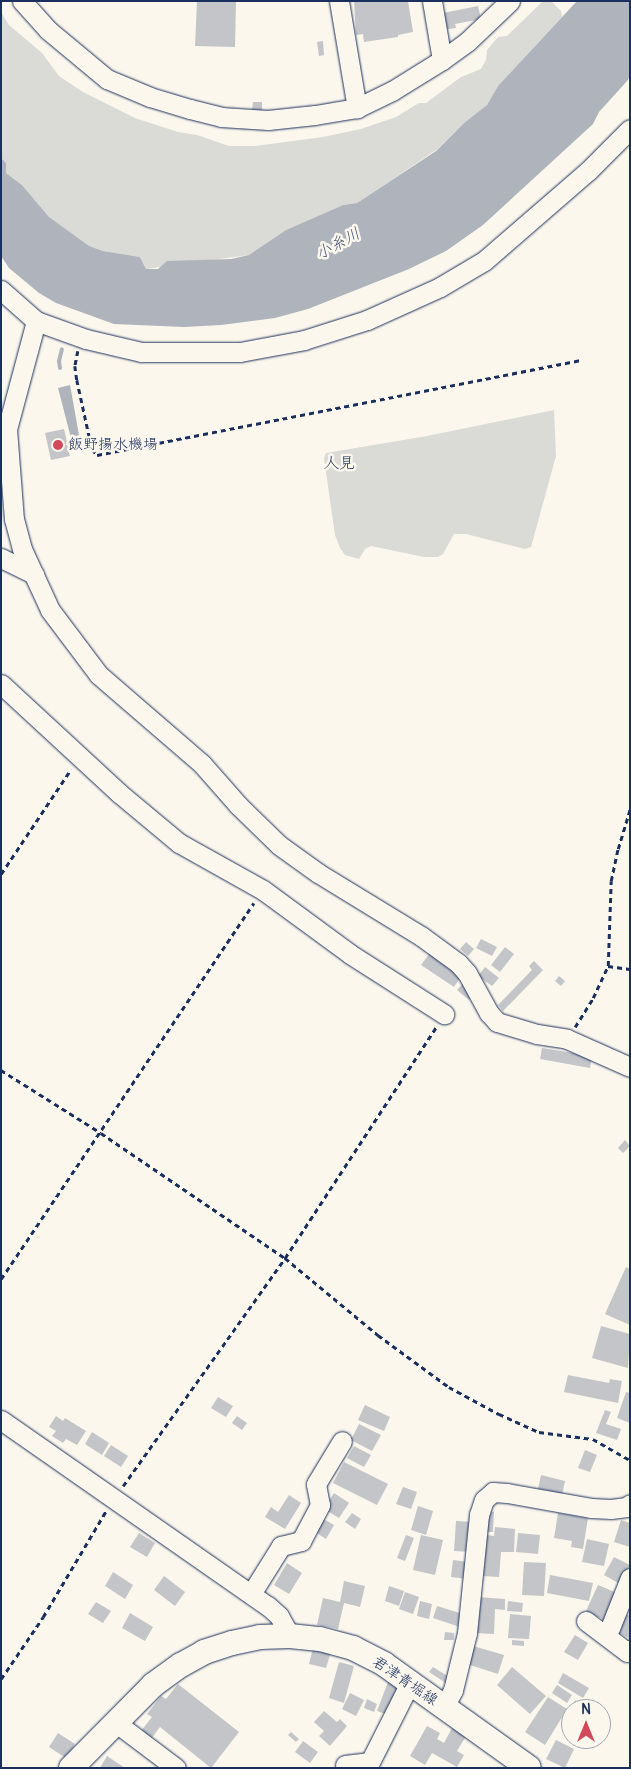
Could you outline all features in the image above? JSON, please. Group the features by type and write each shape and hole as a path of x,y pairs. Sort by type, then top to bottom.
{"main road":[{"name":"君津青堀線","path":"71,1768 153,1685 204,1652 232,1642 260,1637 290,1636 320,1639 353,1648 384,1664 529,1768"}],"street":[{"path":"22,1 48,30 107,79 150,97 221,117 268,120 357,108 415,78 442,60 468,41 510,1"},
{"path":"339,1 357,108"},
{"path":"432,1 442,60"},
{"path":"1,290 36,321 81,337 141,352 240,352 304,340 367,320 440,287 484,261 628,134"},
{"path":"36,321 7,429 14,519 22,549 50,610 99,675 202,764 238,805 279,845 318,873 421,936 458,963 468,973 489,1013 497,1022 537,1034 567,1039 630,1067"},
{"path":"1,558 34,574"},
{"path":"1,684 119,794 179,843 263,890 350,954 444,1014"},
{"path":"1,1420 115,1497 251,1594 279,1616 290,1636"},
{"path":"251,1594 281,1546 301,1541 320,1505 316,1484 342,1440"},
{"path":"444,1707 452,1690 467,1633 479,1515 484,1500 493,1492 590,1508 611,1509 629,1507"},
{"path":"604,1634 610,1628 630,1578"},
{"path":"586,1621 627,1652 630,1650"},
{"path":"345,1765 370,1762 410,1681"},
{"path":"115,1722 176,1768"}],"path":[{"path":"81,337 75,366 92,449 97,455 580,360"},
{"path":"1,874 79,756"},
{"path":"567,1039 593,998 608,966 611,881 618,848 630,809"},
{"path":"1,1279 263,890"},
{"path":"608,966 630,969"},
{"path":"1,1679 43,1617 115,1497 285,1258 444,1014"},
{"path":"1,1070 101,1133 285,1258 378,1335 449,1387 499,1414 540,1432 594,1439 630,1460"}],"shaded area":[{"path":"543,1 551,1 561,11 562,17 498,86 487,105 464,123 436,150 357,203 343,205 286,230 249,255 146,269 140,257 103,251 88,246 49,217 22,185 6,173 6,164 1,158 1,12 9,25 42,53 59,76 83,92 135,118 178,132 197,135 229,146 255,146 323,137 361,129 396,117 419,103 426,103 461,77 481,69 486,60 487,50 498,37 507,36"},
{"path":"554,410 556,456 531,547 525,549 466,534 454,534 443,554 438,557 424,557 371,546 365,549 359,559 345,555 340,548 335,535 324,458 326,453 427,436"}],"water":[{"name":"小糸川","path":"577,1 630,1 630,76 628,80 599,112 593,124 483,225 446,251 409,269 308,309 275,318 221,325 184,327 114,324 56,303 39,293 9,268 1,256 1,158 6,163 6,173 22,185 49,217 89,246 103,251 140,257 146,269 158,269 167,261 231,259 249,255 286,230 343,205 357,203 436,151 464,123 487,105 498,86"},
{"path":"70,385 79,435 71,438 58,388"}],"building":[{"path":"197,1 236,1 235,47 195,46"},
{"path":"354,1 408,1 413,32 398,35 398,37 364,42 363,34 356,35"},
{"path":"478,6 481,19 455,24 456,28 441,30 438,14"},
{"path":"323,41 324,55 319,56 317,42"},
{"path":"253,102 262,102 262,111 252,110"},
{"name":"飯野揚水機場","path":"64,429 70,456 51,460 45,433"},
{"path":"481,939 497,947 492,956 476,948"},
{"path":"466,942 474,949 468,956 460,949"},
{"path":"505,947 514,954 500,972 491,965"},
{"path":"432,950 464,972 454,987 421,965"},
{"path":"534,961 543,970 503,1011 498,1005 532,970 529,966"},
{"path":"485,967 499,978 492,986 478,976"},
{"path":"559,976 565,981 561,986 555,981"},
{"path":"465,981 476,990 469,1000 457,990"},
{"path":"542,1048 592,1056 590,1068 540,1059"},
{"path":"625,1140 630,1146 623,1153 618,1148"},
{"path":"626,1267 630,1269 630,1325 605,1314"},
{"path":"601,1326 630,1334 628,1368 592,1358"},
{"path":"568,1375 609,1383 610,1379 622,1381 618,1403 564,1392"},
{"path":"626,1392 630,1393 630,1423 617,1418"},
{"path":"218,1397 233,1406 226,1417 211,1408"},
{"path":"365,1405 390,1417 384,1431 358,1420"},
{"path":"605,1410 611,1412 606,1424 621,1429 617,1440 596,1433"},
{"path":"56,1416 63,1421 65,1418 86,1431 77,1445 66,1439 63,1443 52,1436 56,1431 49,1427"},
{"path":"237,1416 247,1423 242,1430 232,1423"},
{"path":"359,1424 381,1435 372,1451 351,1440"},
{"path":"92,1432 109,1443 102,1455 85,1444"},
{"path":"111,1445 128,1456 121,1467 104,1456"},
{"path":"354,1446 371,1455 364,1467 347,1458"},
{"path":"585,1450 597,1455 590,1472 578,1468"},
{"path":"344,1462 388,1484 377,1505 333,1483"},
{"path":"541,1475 565,1481 562,1495 538,1489"},
{"path":"403,1487 417,1492 411,1509 396,1504"},
{"path":"334,1493 349,1503 339,1518 324,1509"},
{"path":"289,1495 301,1503 285,1529 265,1517 271,1507 278,1512"},
{"path":"418,1506 433,1511 426,1535 411,1530"},
{"path":"487,1511 494,1512 493,1532 486,1532"},
{"path":"352,1513 361,1519 355,1529 345,1522"},
{"path":"558,1513 588,1518 583,1549 571,1547 572,1541 554,1538"},
{"path":"320,1517 334,1525 326,1539 312,1530"},
{"path":"621,1520 630,1523 630,1547 614,1542"},
{"path":"456,1521 474,1522 472,1552 454,1551"},
{"path":"495,1527 515,1529 514,1552 501,1552 499,1577 483,1576 486,1535 494,1536"},
{"path":"139,1533 155,1543 147,1557 130,1547"},
{"path":"518,1533 540,1535 538,1554 516,1552"},
{"path":"406,1535 414,1538 405,1561 397,1558"},
{"path":"421,1535 443,1540 435,1575 413,1570"},
{"path":"587,1539 609,1544 604,1566 582,1562"},
{"path":"614,1557 630,1565 620,1584 604,1575"},
{"path":"453,1560 469,1562 467,1579 451,1577"},
{"path":"524,1562 546,1563 544,1596 522,1595"},
{"path":"287,1563 302,1573 289,1594 274,1585"},
{"path":"113,1572 133,1585 125,1599 105,1586"},
{"path":"550,1575 593,1583 589,1601 547,1593"},
{"path":"164,1576 185,1592 175,1606 154,1590"},
{"path":"344,1581 365,1586 360,1607 344,1603 338,1629 317,1625 323,1598 340,1602"},
{"path":"598,1585 617,1593 605,1620 586,1611"},
{"path":"389,1586 404,1591 399,1606 385,1601"},
{"path":"405,1592 419,1597 413,1614 399,1609"},
{"path":"477,1597 505,1599 505,1610 495,1609 494,1634 475,1633"},
{"path":"420,1601 432,1604 429,1619 417,1616"},
{"path":"508,1601 523,1603 522,1612 507,1611"},
{"path":"96,1602 111,1611 103,1623 88,1614"},
{"path":"437,1606 463,1614 460,1627 433,1618"},
{"path":"623,1612 630,1616 630,1639 613,1629"},
{"path":"130,1613 153,1627 145,1641 122,1628"},
{"path":"510,1614 531,1616 529,1639 508,1638"},
{"path":"445,1632 454,1633 454,1640 444,1640"},
{"path":"575,1635 588,1643 578,1660 564,1652"},
{"path":"512,1640 524,1641 524,1646 512,1645"},
{"path":"314,1644 332,1648 326,1668 309,1664"},
{"path":"473,1646 504,1655 498,1674 467,1664"},
{"path":"339,1662 354,1666 344,1703 329,1698"},
{"path":"433,1667 449,1677 446,1683 429,1672"},
{"path":"512,1667 546,1696 530,1714 497,1685"},
{"path":"563,1673 589,1688 583,1698 558,1683"},
{"path":"388,1682 402,1687 391,1716 377,1711"},
{"path":"178,1684 239,1732 211,1768 160,1727 151,1739 141,1731 152,1717 147,1714 161,1696 166,1699"},
{"path":"557,1685 572,1695 570,1699 561,1699 552,1693"},
{"path":"350,1693 364,1700 356,1716 342,1709"},
{"path":"548,1697 561,1705 561,1719 545,1745 525,1732"},
{"path":"367,1699 377,1704 374,1712 364,1708"},
{"path":"324,1711 337,1722 340,1719 347,1726 330,1746 319,1736 324,1731 314,1722"},
{"path":"427,1726 440,1733 437,1739 444,1743 452,1728 466,1736 457,1751 464,1755 457,1767 432,1753 425,1765 410,1756"},
{"path":"291,1732 299,1739 296,1742 288,1735"},
{"path":"58,1733 75,1744 66,1758 49,1747"},
{"path":"556,1740 561,1742 561,1749 574,1749 565,1768 546,1759"},
{"path":"303,1741 318,1752 310,1763 295,1752"},
{"path":"107,1756 125,1768 100,1768"}],"waterway":[{"path":"60,368 59,361 62,349"}],"place":[{"name":"飯野揚水機場","path":"58,445"}],"district":[{"name":"人見","path":"339,463"}]}
